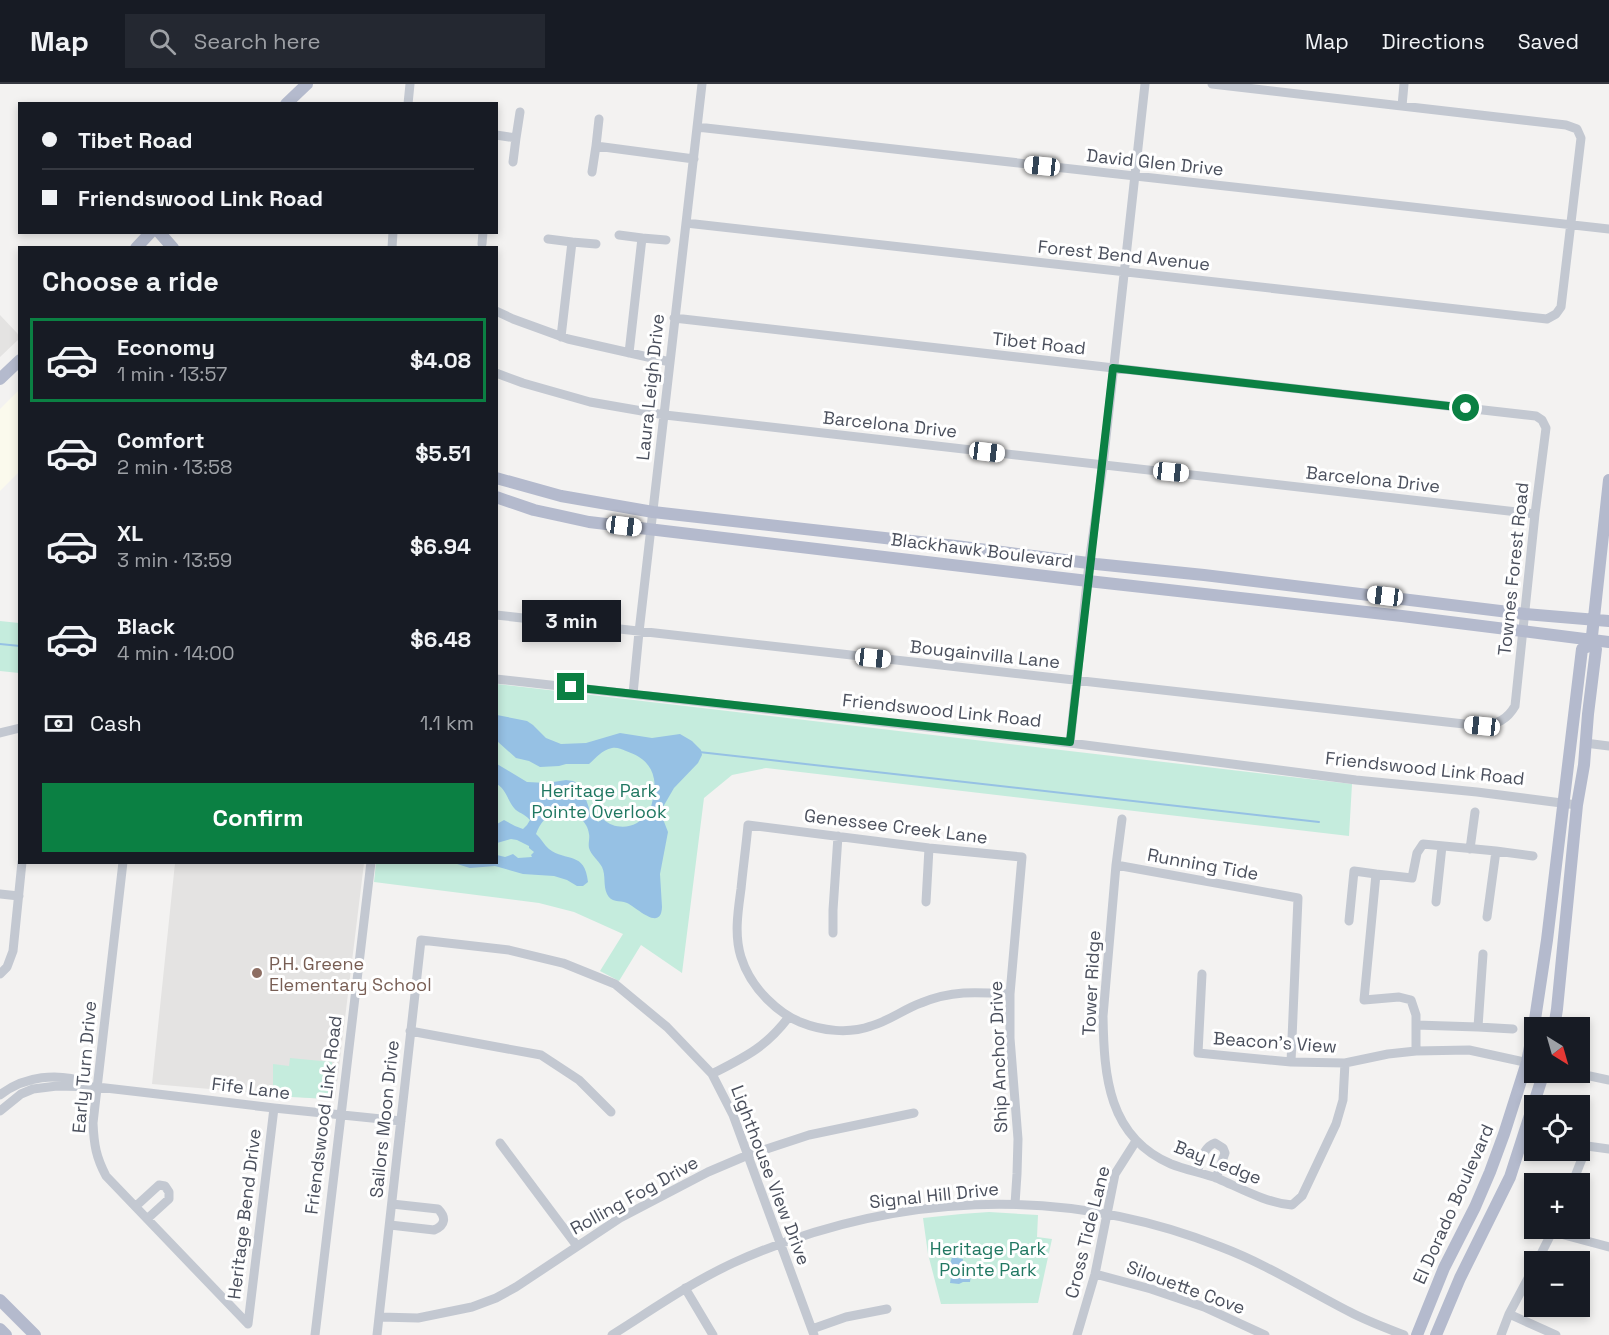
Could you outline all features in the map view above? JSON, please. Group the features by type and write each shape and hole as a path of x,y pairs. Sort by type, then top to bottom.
{"main road":[{"path":"288,102 307,84"},
{"path":"161,234 171,246"},
{"path":"0,379 18,362"},
{"name":"Blackhawk Boulevard","path":"498,479 561,496 653,512 1526,614 1609,621"},
{"path":"1556,1017 1577,805 1584,765 1596,649 1591,642 1607,523 1609,480"},
{"name":"Blackhawk Boulevard","path":"498,498 534,510 589,522 1303,604 1524,631 1591,642 1609,642"},
{"path":"852,553 854,535"},
{"path":"954,565 956,546"},
{"path":"1202,593 1204,575"},
{"path":"1303,604 1306,587"},
{"path":"1402,616 1405,599"},
{"path":"1562,802 1582,649 1591,642"},
{"name":"El Dorado Boulevard","path":"1535,1017 1562,802"},
{"name":"El Dorado Boulevard","path":"1417,1335 1444,1268 1475,1207 1524,1081"},
{"name":"El Dorado Boulevard","path":"1436,1335 1460,1278 1510,1177 1540,1083"},
{"path":"1475,1207 1491,1216"},
{"path":"0,1300 35,1335"},
{"path":"0,1329 6,1335"}],"street":[{"path":"408,102 410,84"},
{"name":"Laura Leigh Drive","path":"633,694 701,84"},
{"path":"1070,742 1145,84"},
{"path":"1212,84 1566,124 1577,129 1581,138 1571,225"},
{"path":"1402,106 1404,84"},
{"path":"513,162 520,112"},
{"path":"592,172 599,119"},
{"name":"David Glen Drive","path":"698,127 1609,229"},
{"path":"498,135 516,138"},
{"path":"596,146 694,159"},
{"name":"Forest Bend Avenue","path":"686,223 1547,319 1556,314 1561,307 1571,225"},
{"path":"482,244 483,234"},
{"path":"619,235 666,240"},
{"path":"629,353 642,238"},
{"path":"548,239 596,244"},
{"path":"561,337 572,242"},
{"path":"498,312 561,337 670,362"},
{"name":"Tibet Road","path":"675,318 1536,416 1542,420"},
{"name":"Barcelona Drive","path":"498,374 590,402 665,415 1535,514"},
{"name":"Townes Forest Road","path":"1504,719 1515,706 1546,428 1542,420"},
{"name":"Bougainvilla Lane","path":"498,615 1482,726 1504,719"},
{"name":"Friendswood Link Road","path":"498,679 1070,742 1356,780 1577,805"},
{"path":"0,733 18,728"},
{"path":"1585,743 1609,746"},
{"path":"1470,849 1475,812"},
{"name":"Tower Ridge","path":"1122,819 1116,865 1103,1038 1113,1105 1122,1124 1136,1141"},
{"name":"Genessee Creek Lane","path":"788,1018 758,989 741,957 737,936 748,825 929,848 1022,857 1020,873"},
{"path":"833,933 838,836"},
{"path":"1349,921 1354,871 1412,878 1417,853 1423,844 1533,856"},
{"path":"1436,902 1442,846"},
{"path":"926,902 929,848"},
{"path":"1487,917 1496,851"},
{"path":"0,975 7,967 13,951 22,864"},
{"name":"Early Turn Drive","path":"123,864 93,1123 93,1143 97,1160 106,1176 248,1324"},
{"name":"Friendswood Link Road","path":"315,1335 371,864"},
{"name":"Running Tide","path":"1116,865 1298,898 1291,1062"},
{"name":"Ship Anchor Drive","path":"1015,1204 1018,1139 1010,1038 1010,994 1020,873"},
{"path":"1376,874 1364,1000 1399,997 1411,1000 1416,1015 1416,1051"},
{"path":"0,894 19,896"},
{"name":"Sailors Moon Drive","path":"377,1335 421,940 453,943"},
{"name":"Lighthouse View Drive","path":"453,943 509,950 563,963 615,984 667,1027 712,1074 734,1115 813,1332"},
{"path":"1478,1028 1483,954"},
{"name":"Beacon's View","path":"1202,974 1198,1053 1291,1062 1345,1063 1416,1051 1469,1050 1524,1062"},
{"path":"712,1074 761,1047 788,1018 827,1030 846,1031 870,1027 919,1003 957,992 1010,994"},
{"path":"1416,1025 1513,1029"},
{"path":"410,1031 541,1055 579,1080 610,1112"},
{"name":"Bay Ledge","path":"1136,1141 1155,1156 1171,1164 1216,1178 1279,1204 1292,1204 1302,1196 1336,1124 1343,1100 1345,1063"},
{"path":"1590,1076 1609,1080"},
{"name":"Fife Lane","path":"0,1095 20,1083 47,1077 83,1082 97,1087"},
{"name":"Fife Lane","path":"0,1111 21,1094 33,1089 57,1086 97,1087 401,1121"},
{"name":"Heritage Bend Drive","path":"248,1324 274,1108"},
{"name":"Rolling Fog Drive","path":"380,1317 418,1318 472,1307 496,1298 620,1218 662,1195 748,1155 809,1136 914,1113"},
{"name":"Cross Tide Lane","path":"1077,1335 1095,1274 1115,1174 1136,1141"},
{"path":"500,1143 577,1246"},
{"path":"1197,1172 1205,1151 1215,1143 1226,1153 1216,1178"},
{"path":"1576,1173 1587,1146 1609,1149"},
{"path":"136,1206 159,1185 165,1186 169,1192 169,1199 147,1219"},
{"path":"390,1225 434,1230 443,1224 444,1217 438,1209 392,1204"},
{"name":"Signal Hill Drive","path":"612,1335 685,1288 732,1264 781,1243 822,1229 874,1216 913,1210 960,1205 1015,1204 1107,1214 1179,1232 1257,1262 1358,1316 1404,1335"},
{"path":"1583,1239 1609,1247"},
{"name":"Silouette Cove","path":"1095,1274 1151,1289 1203,1307 1265,1335"},
{"path":"1501,1335 1524,1286"},
{"path":"685,1288 713,1335"},
{"path":"813,1332 846,1317 887,1310"},
{"path":"1509,1314 1556,1335"}],"shaded area":[{"path":"0,315 17,333 18,340 0,357"},
{"path":"18,391 18,473 0,491 0,409"},
{"name":"P.H. Greene Elementary School","path":"175,864 364,864 335,1100 152,1084"}],"green space":[{"path":"0,621 18,623 18,673 0,671"},
{"name":"Heritage Park Pointe Overlook","path":"498,684 1352,784 1349,836 766,768 732,775 704,798 682,973 641,945 619,981 600,971 623,934 574,912 539,903 374,882 376,864 498,864"},
{"path":"290,1058 332,1062 328,1099 273,1096 273,1064 289,1066"},
{"name":"Heritage Park Pointe Park","path":"989,1212 1038,1215 1037,1237 1052,1239 1038,1303 941,1304 928,1254 923,1218"}],"water":[{"path":"498,715 527,721 546,738 561,744 586,743 620,733 652,738 680,734 701,750 702,755 698,763 674,788 663,807 663,819 668,832 660,874 662,907 661,914 657,918 647,916 627,903 609,897 602,867 589,848 586,824 574,814 558,812 550,815 536,834 555,853 579,861 586,872 588,882 583,886 577,886 554,876 523,874 495,866 470,868 457,864 498,864 498,855 505,857 513,854 518,858 532,857 534,852 529,846 517,840 511,839 498,843 498,823 504,820 523,829 530,820 514,808 498,785 498,765 527,782 547,783 566,780 581,785 590,811 598,822 603,819 620,827 632,825 650,812 654,792 653,773 648,764 631,753 614,748 602,752 589,764 540,767 516,758 498,742"},
{"path":"952,1257 963,1259 961,1270 964,1274 971,1275 970,1282 950,1283"}],"waterway":[{"path":"0,644 18,646"},
{"path":"699,752 1319,822"}],"place":[{"name":"P.H. Greene Elementary School","path":"257,973"}],"route":[{"path":"571,687 1070,742 1113,368 1466,408"}]}
